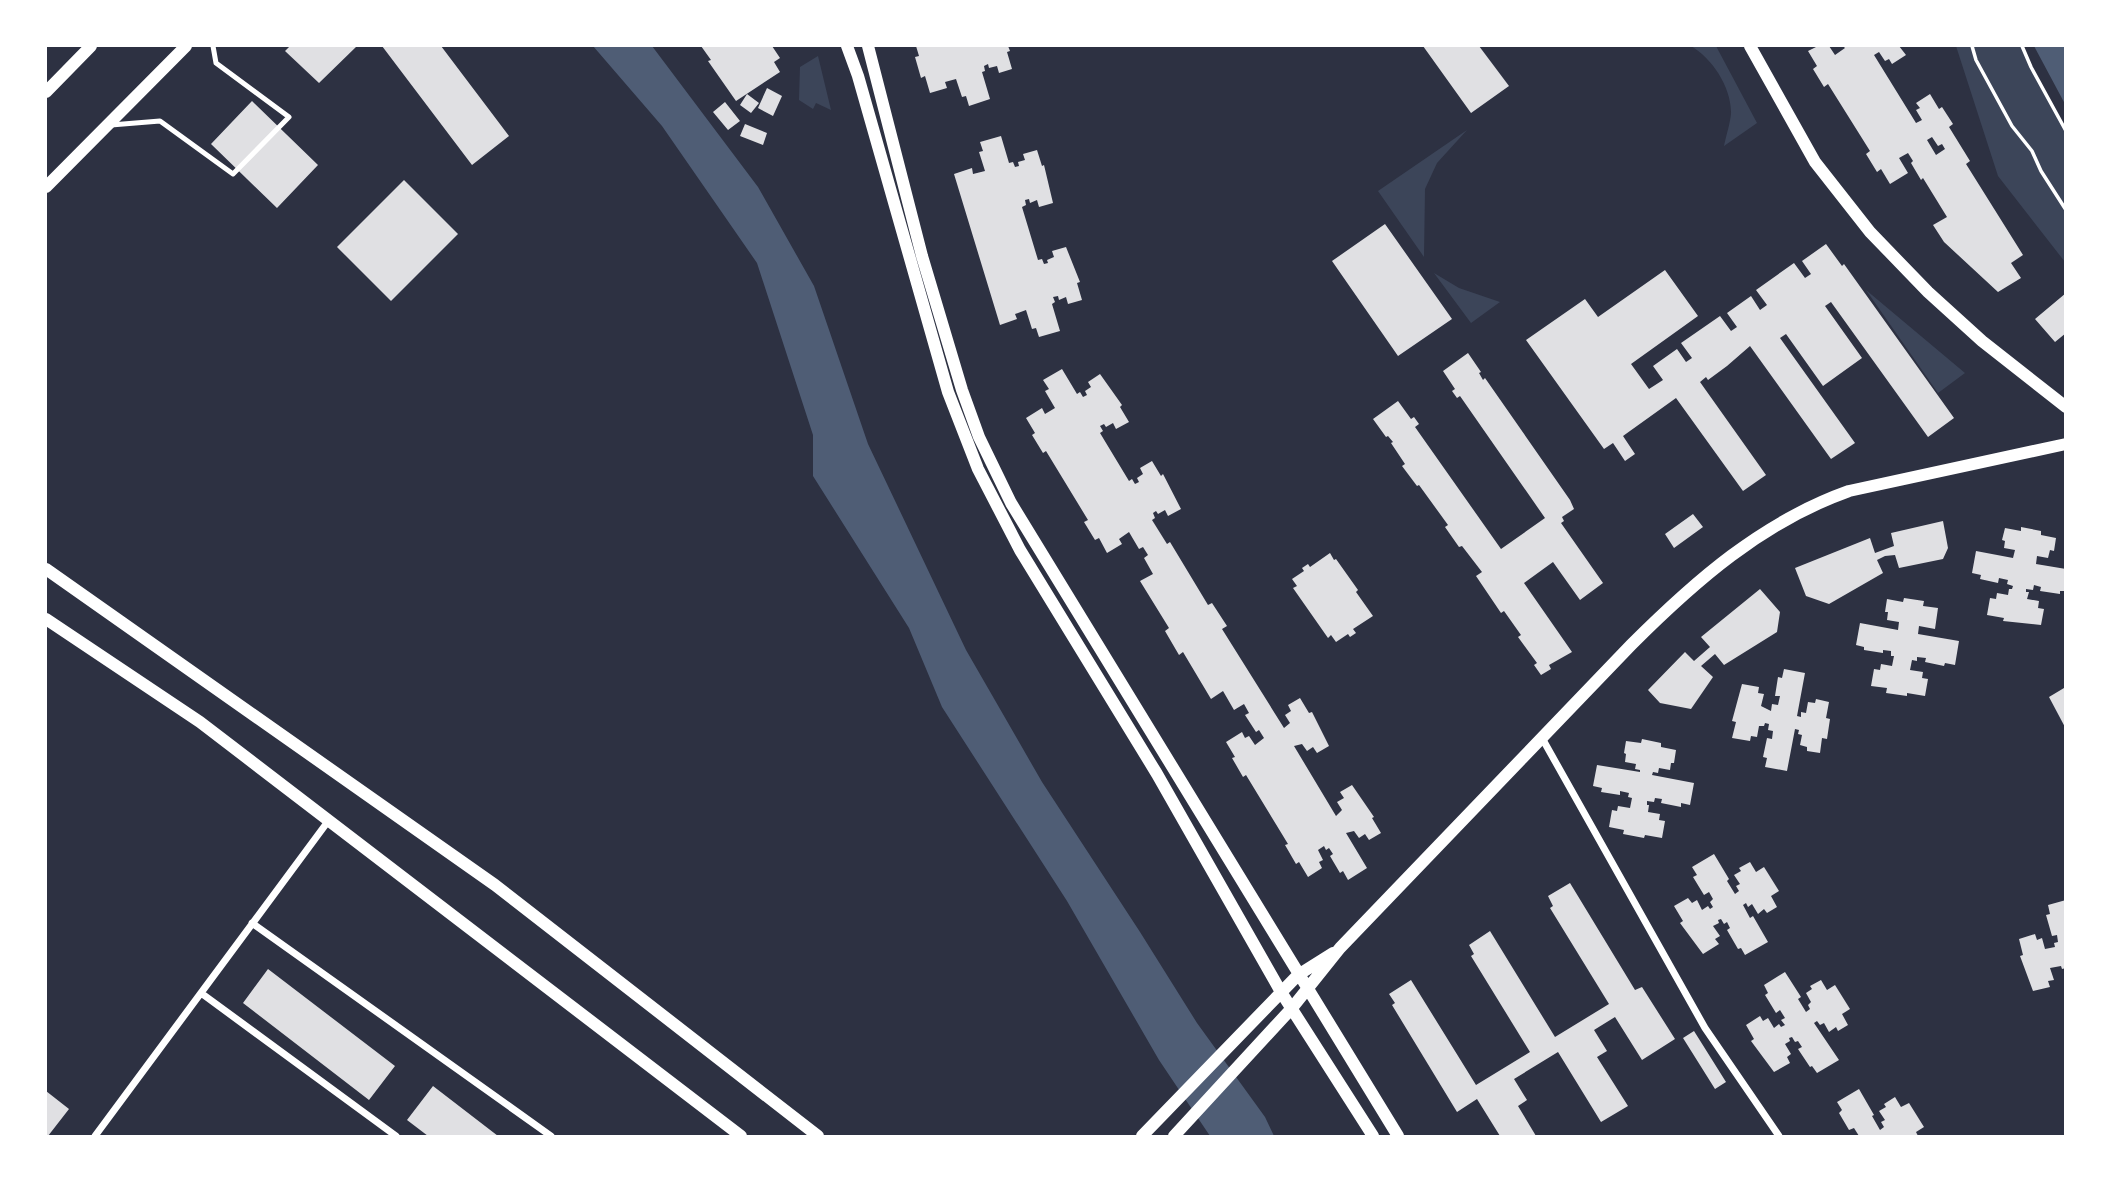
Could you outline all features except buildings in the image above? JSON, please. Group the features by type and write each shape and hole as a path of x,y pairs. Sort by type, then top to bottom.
{"street":[{"path":"46,92 91,46"},
{"path":"46,187 186,46"},
{"path":"847,46 858,76 948,392 978,468 1020,550 1157,774 1281,992 1373,1136"},
{"path":"868,46 922,256 962,390 979,437 1011,503 1398,1136"},
{"path":"1750,46 1815,162 1870,232 1928,292 1982,341 2066,407"},
{"path":"1175,1135 1292,1008 1340,948 1671,605 1726,558 1783,520 1816,503 1849,491 2066,444"},
{"path":"46,569 495,885 818,1136"},
{"path":"46,619 200,722 463,926 741,1136"},
{"path":"1542,738 1705,1028 1779,1136"},
{"path":"95,1136 329,820"},
{"path":"252,923 551,1136"},
{"path":"1142,1136 1298,975 1340,948"},
{"path":"201,993 396,1136"}],"lane":[{"path":"108,125 160,121 233,174 289,117 216,63 214,46"}],"path":[{"path":"1972,46 1976,60 2012,126 2032,151 2066,211"},
{"path":"2022,46 2066,131"}],"shaded area":[{"path":"593,46 652,46 758,187 814,286 868,444 966,650 1042,782 1197,1023 1265,1117 1274,1136 1210,1136 1159,1060 1067,901 942,707 909,628 813,476 813,435 757,263 662,126"},
{"path":"1691,46 1716,46 1757,123 1724,146 1731,114 1728,94 1713,66"},
{"path":"1956,46 2022,46 2065,131 2065,262 1998,176"},
{"path":"2034,46 2065,46 2065,104"},
{"path":"818,56 831,110 816,103 813,109 799,100 800,67"},
{"path":"1467,130 1437,163 1425,189 1424,257 1378,191"},
{"path":"1434,273 1459,288 1500,302 1471,323"},
{"path":"1866,290 1965,373 1938,393"}]}
